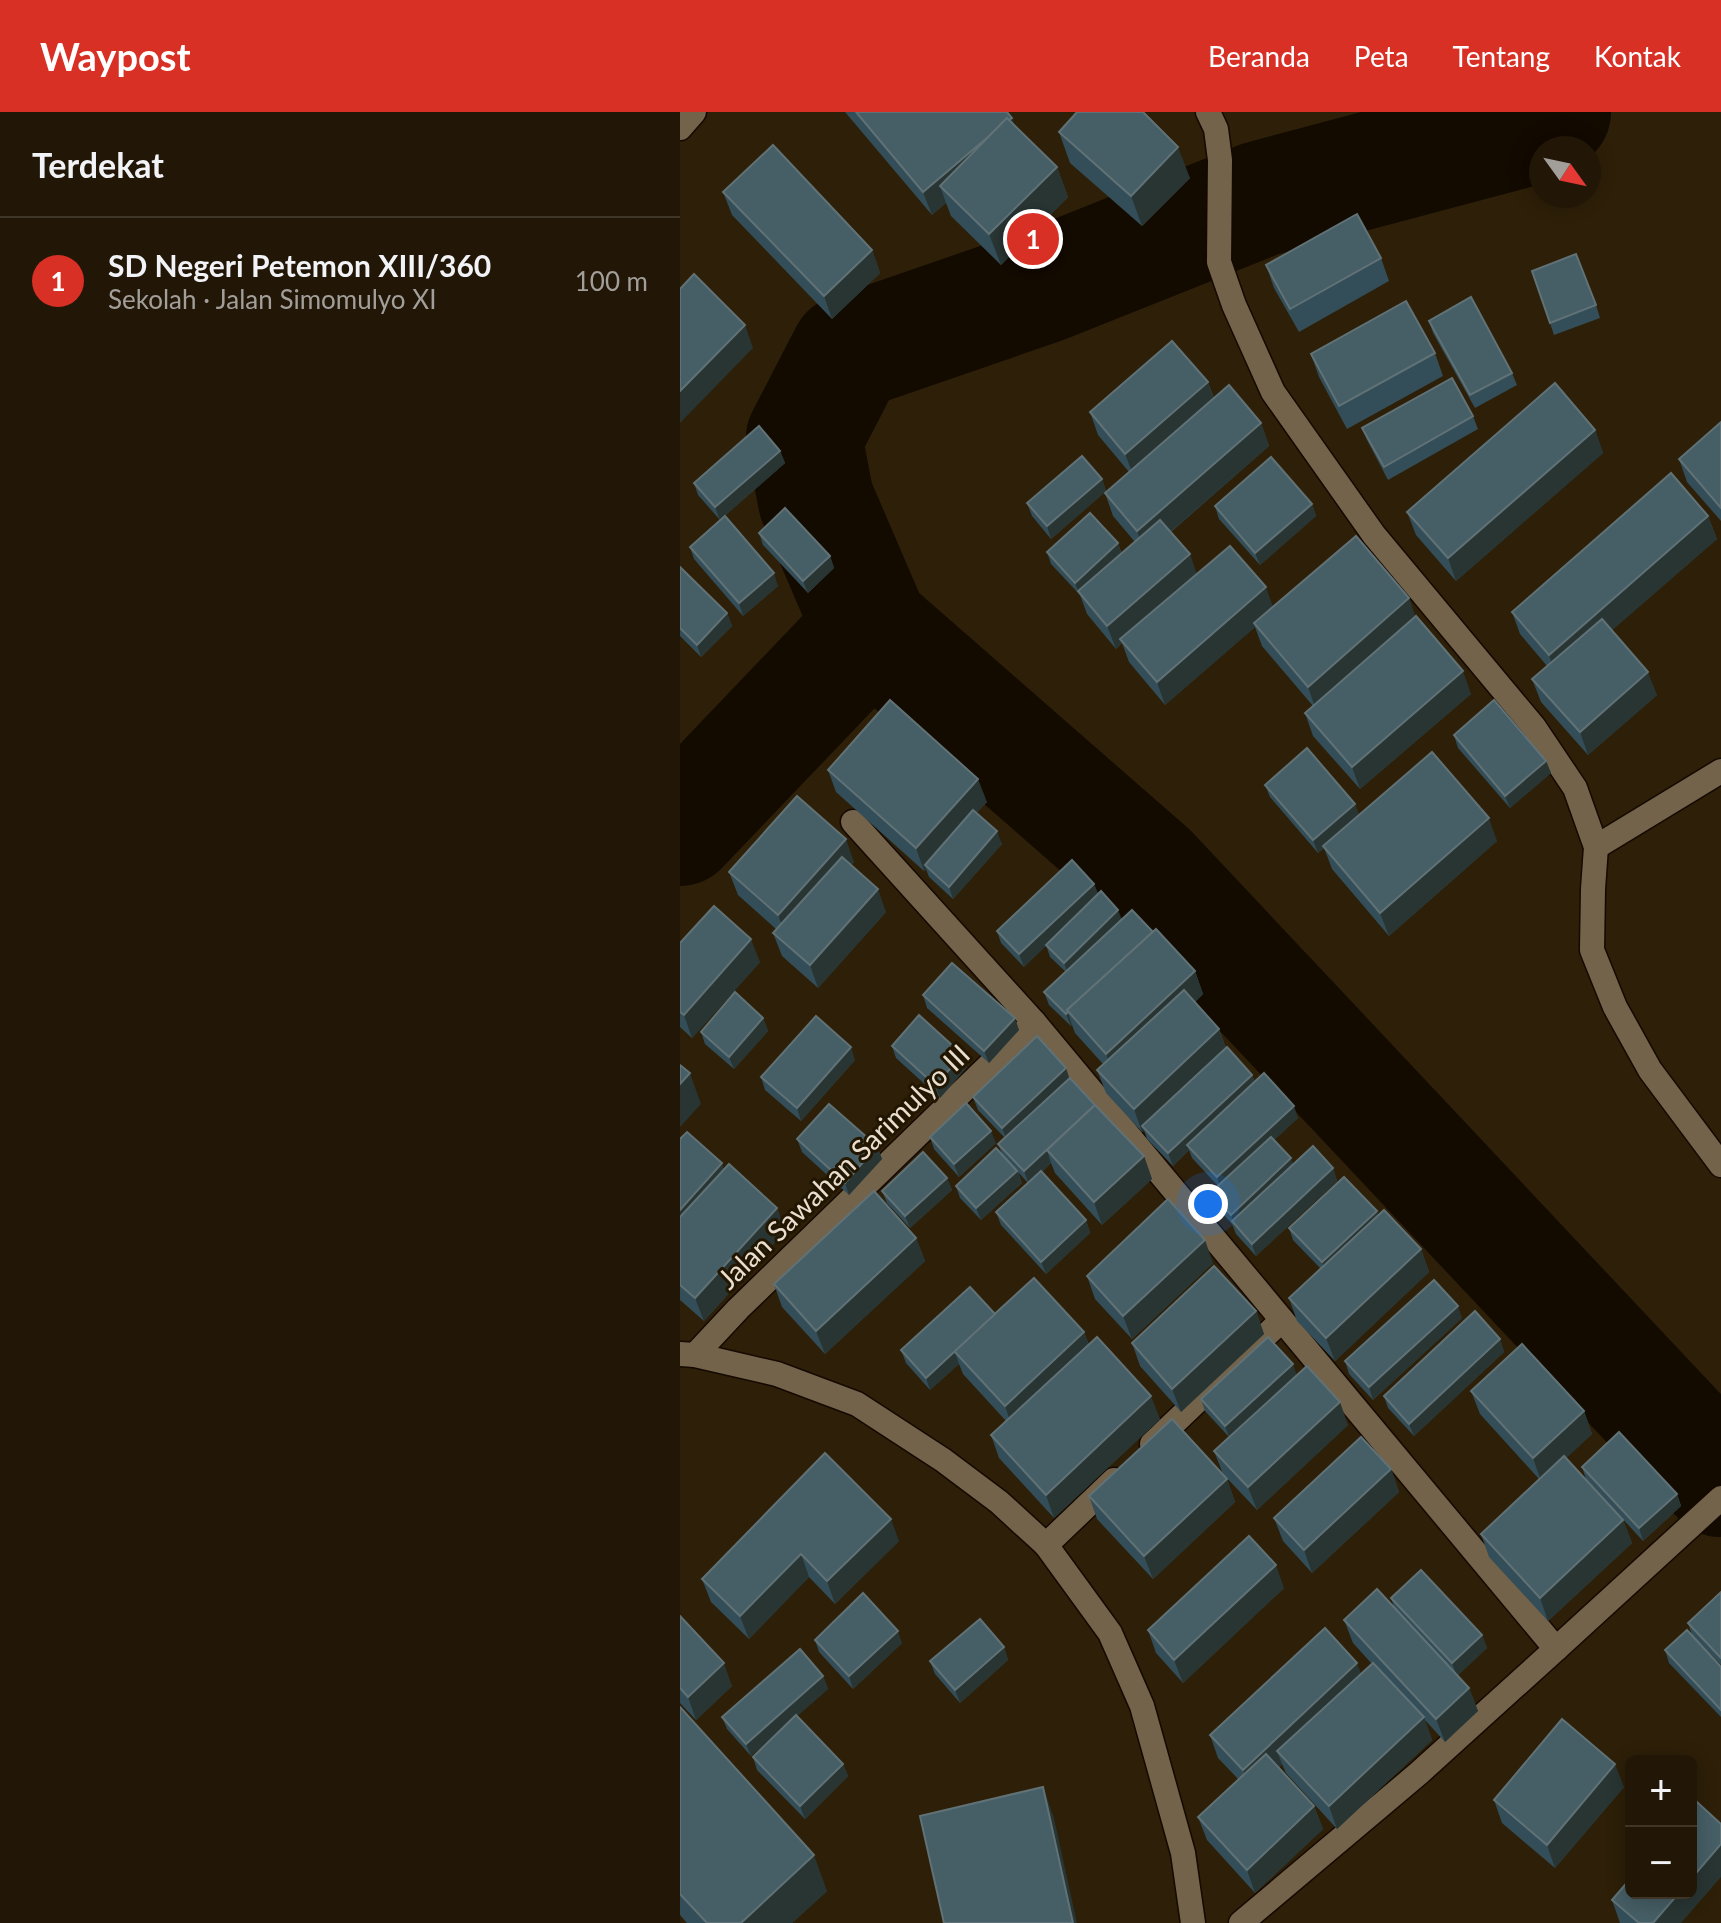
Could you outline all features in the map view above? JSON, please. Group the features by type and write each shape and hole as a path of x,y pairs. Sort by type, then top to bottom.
{"street":[{"path":"680,128 694,112"},
{"path":"1208,112 1216,129 1220,160 1219,262 1234,305 1273,392 1374,535 1534,727 1575,788 1596,847 1592,950 1615,1007 1650,1070 1721,1165"},
{"path":"1596,847 1721,771"},
{"path":"853,822 1034,1022 1556,1649"},
{"name":"Jalan Sawahan Sarimulyo III","path":"688,1355 1034,1022"},
{"path":"1046,1545 1282,1320"},
{"path":"688,1355 777,1374 857,1404 943,1460 999,1502 1046,1545 1110,1633 1142,1706 1183,1853 1193,1923"},
{"path":"1241,1923 1419,1773 1721,1498"}],"building":[{"path":"856,112 1007,112 1012,118 1007,118 923,192"},
{"path":"1077,112 1143,112 1178,147 1131,196 1059,132"},
{"path":"1007,118 1057,167 989,234 940,186"},
{"path":"773,145 872,250 824,296 723,192"},
{"path":"1357,214 1381,258 1290,309 1266,265"},
{"path":"1576,254 1596,305 1550,323 1532,271"},
{"path":"694,274 745,325 680,391 680,289"},
{"path":"1471,297 1512,373 1470,395 1429,321"},
{"path":"1406,301 1435,353 1339,406 1311,354"},
{"path":"1172,341 1208,382 1125,454 1090,412"},
{"path":"1452,378 1473,416 1384,467 1362,428"},
{"path":"1555,383 1595,430 1448,558 1407,512"},
{"path":"1229,385 1261,423 1137,531 1105,493"},
{"path":"1721,422 1721,508 1679,459"},
{"path":"759,426 780,451 715,507 694,483"},
{"path":"1082,456 1102,479 1047,526 1027,503"},
{"path":"1271,457 1312,504 1255,553 1215,506"},
{"path":"1671,473 1708,516 1549,655 1512,612"},
{"path":"785,508 830,556 803,581 759,533"},
{"path":"1090,513 1118,543 1075,583 1047,552"},
{"path":"725,516 774,573 739,603 690,547"},
{"path":"1160,520 1190,554 1107,626 1078,591"},
{"path":"1356,536 1409,598 1308,687 1254,623"},
{"path":"1230,546 1266,587 1157,682 1120,639"},
{"path":"680,567 727,613 697,645 680,628"},
{"path":"1416,616 1463,671 1352,767 1305,713"},
{"path":"1602,619 1648,672 1580,732 1532,679"},
{"path":"890,700 978,779 916,848 828,770"},
{"path":"1494,700 1546,761 1505,796 1454,735"},
{"path":"1307,748 1355,804 1313,840 1265,785"},
{"path":"1432,752 1489,818 1380,913 1323,846"},
{"path":"797,796 846,839 778,915 729,872"},
{"path":"973,810 997,831 949,887 925,865"},
{"path":"842,857 878,889 810,965 773,933"},
{"path":"1072,860 1094,884 1019,954 997,931"},
{"path":"1101,891 1118,910 1064,963 1046,945"},
{"path":"714,906 751,939 684,1015 680,1012 680,943"},
{"path":"1132,910 1153,932 1066,1014 1044,992"},
{"path":"1156,929 1195,971 1106,1054 1067,1010"},
{"path":"952,963 1015,1018 984,1051 923,995"},
{"path":"1184,990 1219,1029 1134,1109 1097,1070"},
{"path":"735,992 763,1018 729,1057 701,1032"},
{"path":"919,1015 963,1055 935,1085 892,1046"},
{"path":"816,1016 851,1047 797,1108 761,1077"},
{"path":"1037,1036 1066,1068 1002,1128 973,1097"},
{"path":"1227,1047 1252,1075 1168,1153 1142,1126"},
{"path":"680,1065 690,1073 680,1084"},
{"path":"1264,1073 1294,1106 1217,1177 1187,1145"},
{"path":"1070,1078 1095,1105 1024,1171 998,1144"},
{"path":"966,1103 991,1131 954,1164 930,1137"},
{"path":"829,1104 877,1146 845,1183 797,1139"},
{"path":"1095,1105 1144,1156 1094,1202 1047,1150"},
{"path":"687,1132 722,1163 680,1210 680,1139"},
{"path":"1271,1137 1291,1158 1231,1215 1211,1192"},
{"path":"1313,1146 1333,1168 1252,1244 1232,1221"},
{"path":"996,1148 1017,1171 976,1208 956,1186"},
{"path":"923,1152 947,1178 905,1216 882,1191"},
{"path":"729,1164 777,1208 695,1298 680,1285 680,1217"},
{"path":"1041,1171 1086,1220 1041,1262 996,1212"},
{"path":"1344,1177 1377,1211 1322,1262 1289,1228"},
{"path":"874,1191 916,1238 816,1331 774,1284"},
{"path":"1168,1199 1205,1240 1123,1316 1087,1276"},
{"path":"1384,1210 1421,1249 1326,1338 1289,1298"},
{"path":"1214,1266 1256,1311 1172,1389 1132,1343"},
{"path":"1034,1278 1084,1332 1005,1406 954,1351"},
{"path":"1434,1280 1458,1306 1369,1387 1345,1361"},
{"path":"970,1287 995,1314 926,1378 901,1350"},
{"path":"1475,1311 1500,1339 1409,1424 1384,1396"},
{"path":"1097,1337 1151,1396 1046,1495 991,1435"},
{"path":"1268,1337 1293,1364 1225,1426 1201,1399"},
{"path":"1522,1344 1584,1411 1533,1458 1471,1391"},
{"path":"1307,1366 1340,1402 1248,1487 1214,1451"},
{"path":"1172,1419 1227,1479 1144,1556 1089,1496"},
{"path":"1619,1432 1677,1494 1639,1528 1582,1467"},
{"path":"1361,1437 1391,1469 1304,1550 1274,1518"},
{"path":"825,1453 891,1519 827,1581 801,1554 740,1616 702,1579"},
{"path":"1564,1456 1623,1520 1540,1598 1481,1534"},
{"path":"1249,1536 1276,1565 1174,1660 1148,1630"},
{"path":"1421,1570 1482,1635 1452,1663 1391,1598"},
{"path":"1377,1589 1469,1688 1436,1719 1344,1620"},
{"path":"1721,1592 1721,1658 1688,1623"},
{"path":"863,1593 898,1631 849,1676 815,1640"},
{"path":"680,1616 724,1663 688,1697 680,1688"},
{"path":"980,1619 1004,1647 955,1690 930,1661"},
{"path":"1325,1628 1357,1663 1243,1770 1210,1735"},
{"path":"1687,1630 1721,1667 1721,1710 1665,1650"},
{"path":"800,1649 823,1676 746,1744 722,1717"},
{"path":"1373,1663 1424,1717 1329,1806 1277,1751"},
{"path":"680,1707 814,1855 741,1923 707,1923 680,1894"},
{"path":"796,1715 843,1764 800,1806 753,1757"},
{"path":"1562,1719 1615,1764 1547,1845 1494,1800"},
{"path":"1266,1754 1314,1806 1247,1870 1198,1817"},
{"path":"1043,1787 1073,1923 944,1923 920,1816"},
{"path":"1697,1802 1721,1824 1721,1844 1697,1872"},
{"path":"1625,1885 1625,1899 1674,1899 1653,1923 1639,1923 1612,1900"}],"waterway":[{"path":"1553,112 1534,126 1260,199 1045,285 848,353 804,438 816,500 871,628 1150,872 1721,1479"},
{"path":"680,828 871,628"}],"place":[{"name":"SD Negeri Petemon XIII/360","path":"1033,239"}]}
